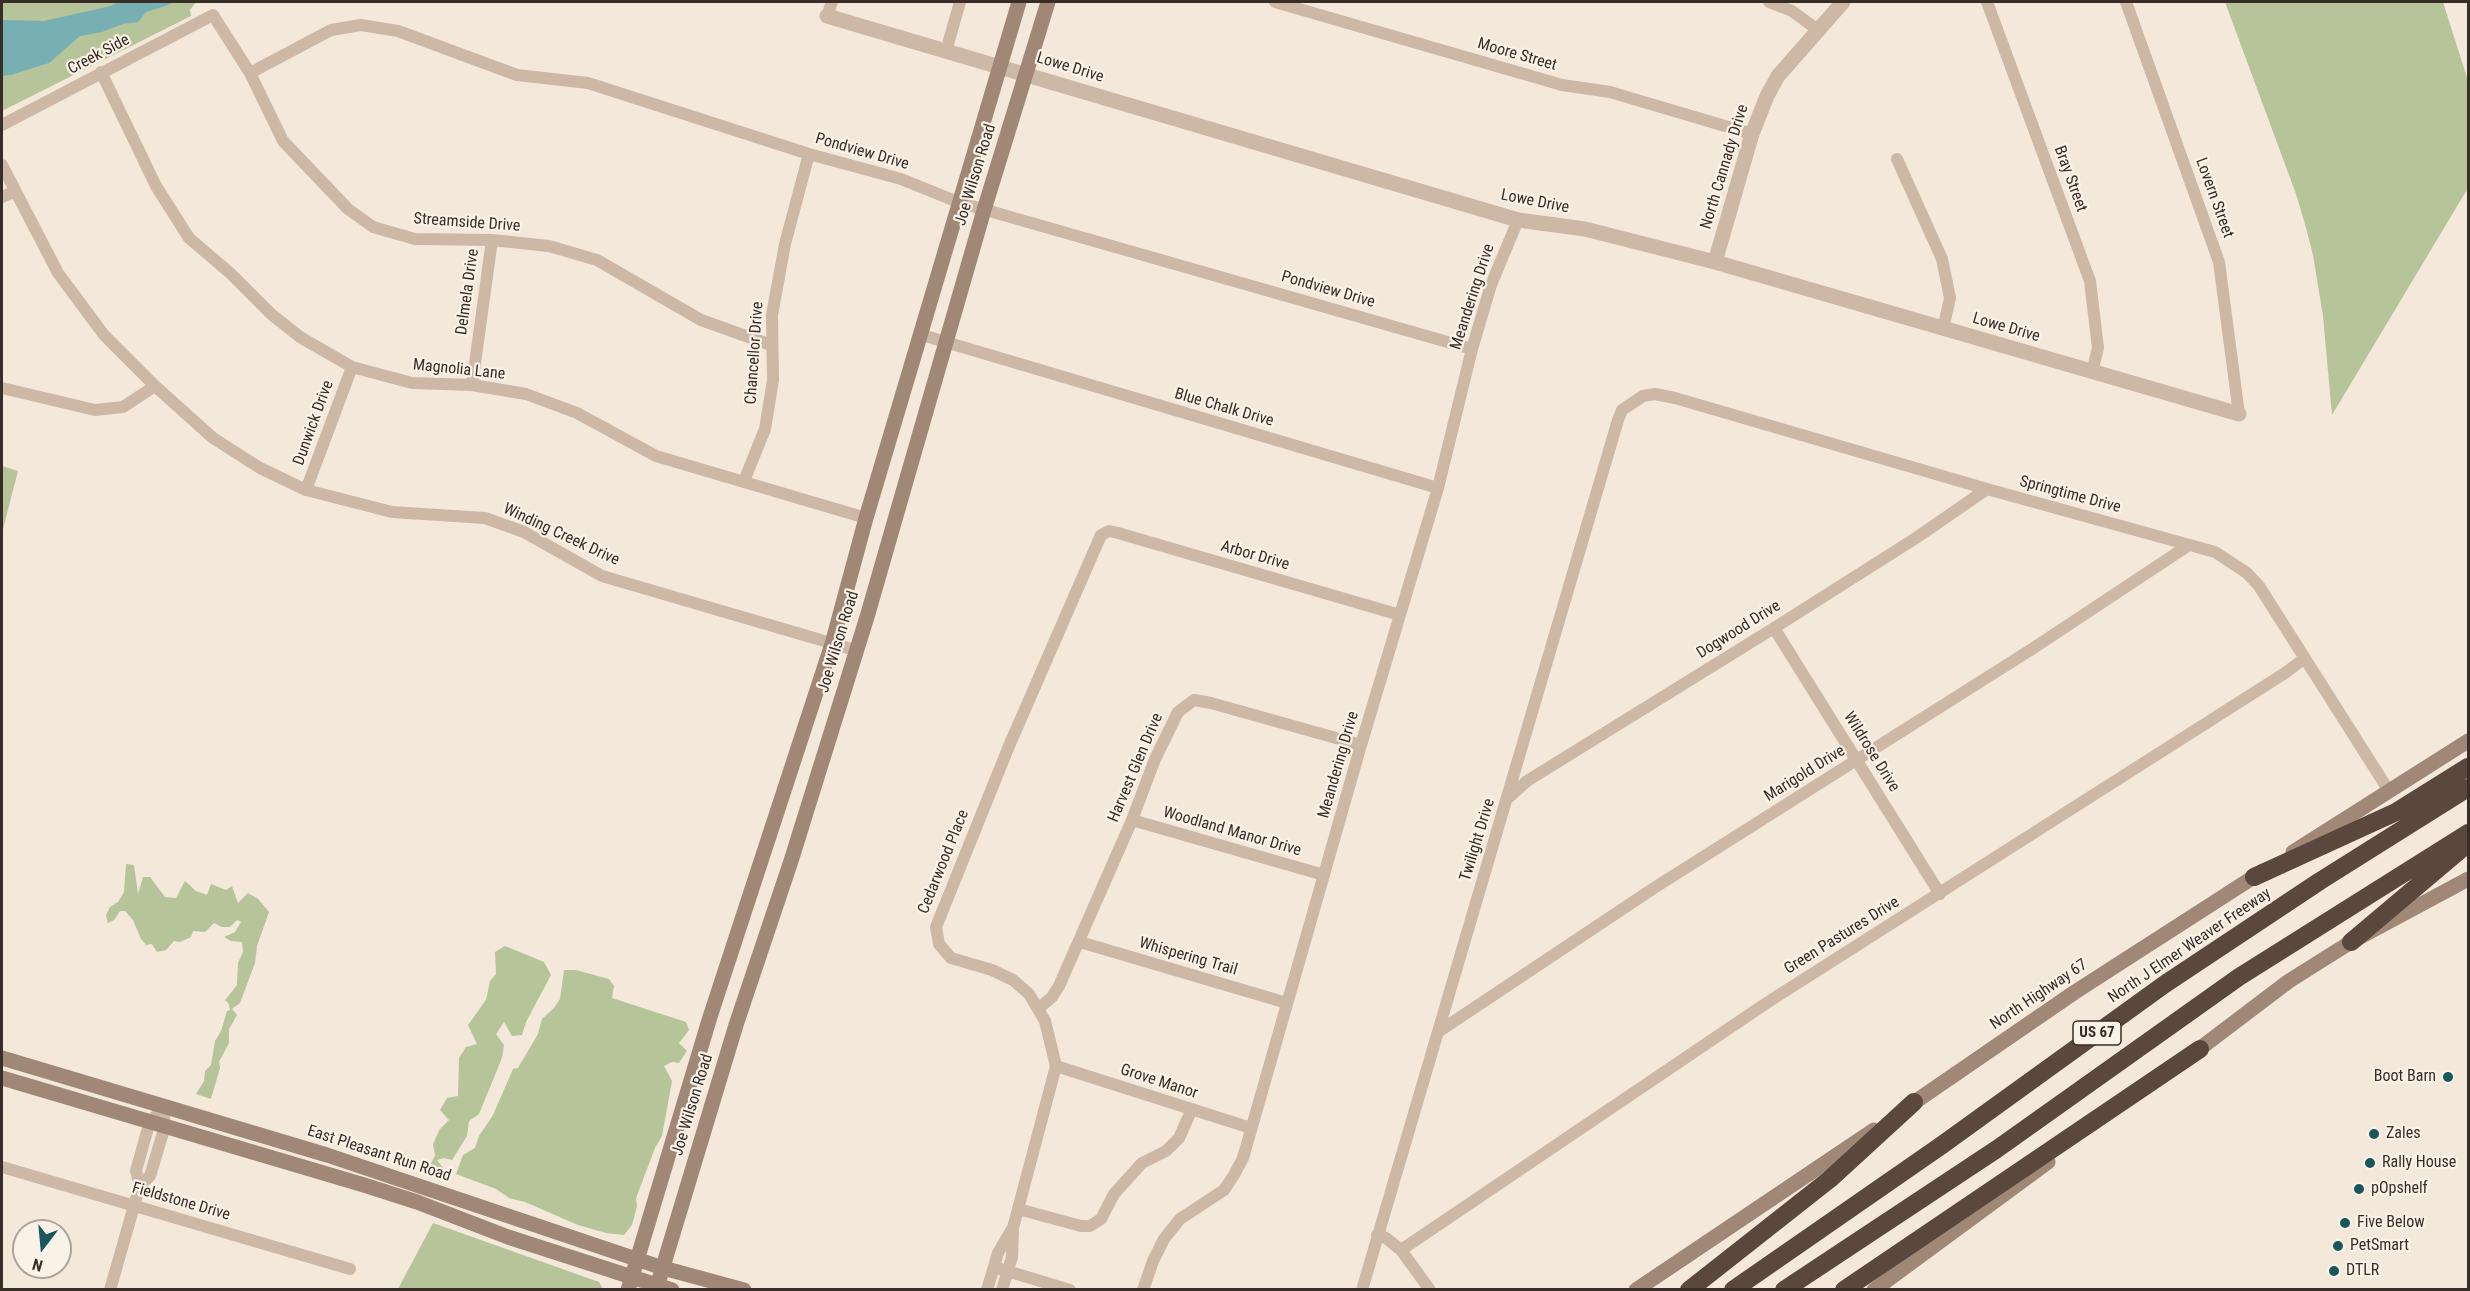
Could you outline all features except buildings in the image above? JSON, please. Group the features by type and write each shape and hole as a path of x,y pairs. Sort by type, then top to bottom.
{"highway":[{"path":"2254,877 2396,812 2469,767"},
{"name":"North J Elmer Weaver Freeway","path":"1733,1290 1942,1145 2165,984 2319,881 2469,788"},
{"name":"US 67","path":"1784,1290 1997,1149 2239,977 2469,833"},
{"path":"2351,942 2469,843"},
{"path":"1844,1290 2200,1048"},
{"path":"1689,1290 1830,1179 1914,1102"}],"main road":[{"name":"Joe Wilson Road","path":"630,1284 710,1017 832,644 866,518 922,336 958,202 1019,2"},
{"name":"Joe Wilson Road","path":"662,1288 663,1268 736,1025 791,861 948,343 984,210 1048,2"},
{"name":"North Highway 67","path":"1636,1290 2069,996 2469,741"},
{"path":"1874,1290 2289,981 2351,942 2469,879"},
{"name":"East Pleasant Run Road","path":"2,1058 327,1155 663,1268 744,1290"},
{"name":"East Pleasant Run Road","path":"2,1078 406,1199 630,1284 662,1288"}],"street":[{"path":"946,51 960,2"},
{"name":"Moore Street","path":"1275,2 1562,85 1610,92 1752,134"},
{"path":"1769,2 1791,11 1818,30"},
{"name":"North Cannady Drive","path":"1715,262 1752,134 1767,96 1778,76 1843,2"},
{"name":"Bray Street","path":"1987,2 2090,281 2098,348 2092,372"},
{"name":"Lovern Street","path":"2126,2 2219,262 2239,414"},
{"name":"Lowe Drive","path":"830,9 946,51 1518,220 1585,229 1715,262 2239,414"},
{"name":"Creek Side","path":"2,125 213,15"},
{"name":"Streamside Drive","path":"213,15 250,73 283,141 348,209 373,227 415,238 492,240 549,246 597,260 701,320 771,345"},
{"name":"Pondview Drive","path":"250,73 331,30 361,25 398,31 517,75 588,84 809,154 901,179 984,210 1472,349"},
{"name":"Magnolia Lane","path":"101,72 156,186 189,238 230,273 270,314 300,337 352,367 412,383 472,385 526,394 577,413 656,456 866,518"},
{"name":"Chancellor Drive","path":"744,481 765,429 773,380 772,315 785,244 809,154"},
{"path":"1897,159 1942,259 1950,298 1943,329"},
{"name":"Winding Creek Drive","path":"2,165 58,273 104,335 155,386 213,438 260,468 306,490 392,512 486,518 524,532 602,576 855,650"},
{"path":"2,197 14,192"},
{"name":"Meandering Drive","path":"1143,1290 1164,1239 1180,1219 1224,1190 1243,1158 1361,745 1438,488 1472,349 1491,285 1518,220"},
{"name":"Delmela Drive","path":"472,385 492,240"},
{"name":"Blue Chalk Drive","path":"922,336 1438,488"},
{"name":"Dunwick Drive","path":"306,490 352,367"},
{"path":"2,388 94,410 123,407 155,386"},
{"name":"Springtime Drive","path":"1631,402 1643,396 1655,394 1675,398 1987,489 2215,552 2247,573 2259,586 2389,791"},
{"name":"Twilight Drive","path":"1362,1290 1618,420 1622,410 1631,402"},
{"name":"Dogwood Drive","path":"1508,798 1527,780 1774,628 1916,538 1987,489"},
{"name":"Arbor Drive","path":"1101,535 1109,531 1118,533 1400,615"},
{"name":"Cedarwood Place","path":"987,1290 998,1253 1012,1228 1018,1209 1056,1066 1051,1039 1039,1008 1029,994 1013,981 992,970 951,958 939,944 936,927 1009,746 1101,535"},
{"name":"Marigold Drive","path":"1438,1032 1654,888 1857,762 2189,544"},
{"name":"Wildrose Drive","path":"1774,628 1940,894"},
{"name":"Green Pastures Drive","path":"1401,1250 1658,1074 1940,894 1983,864 2285,673 2305,658"},
{"name":"Harvest Glen Drive","path":"1039,1008 1052,997 1059,986 1080,942 1132,820 1155,759 1178,712 1194,700 1361,745"},
{"name":"Woodland Manor Drive","path":"1132,820 1324,875"},
{"name":"Whispering Trail","path":"1080,942 1287,1003"},
{"name":"Grove Manor","path":"1056,1066 1251,1128"},
{"path":"110,1290 140,1185 136,1170 164,1107"},
{"path":"1018,1209 1081,1226 1090,1226 1101,1219 1113,1194 1142,1162 1166,1151 1179,1138 1192,1109"},
{"name":"Fieldstone Drive","path":"2,1167 350,1269"},
{"name":"Cedarwood Place","path":"1002,1290 1012,1257 1012,1228"},
{"path":"1377,1235 1386,1238 1401,1250 1430,1290"},
{"path":"994,1267 1070,1290"}],"green space":[{"path":"2,2 196,2 190,10 191,16 2,111"},
{"path":"2225,2 2443,2 2468,81 2468,188 2332,415 2323,316 2313,255 2305,224"},
{"path":"2,466 18,471 2,533"},
{"path":"126,864 134,865 138,894 143,877 150,877 165,897 176,898 185,881 196,891 207,895 211,884 226,890 232,886 238,903 248,893 258,899 269,912 257,946 255,963 240,1003 232,1009 237,1015 229,1029 229,1043 219,1062 220,1068 211,1099 196,1094 204,1081 205,1071 211,1065 215,1041 221,1031 227,1011 230,1010 225,1000 237,985 238,963 243,952 242,942 231,941 224,937 235,932 241,922 237,920 230,927 222,927 214,923 205,932 193,931 191,937 180,942 174,941 166,950 157,952 152,944 146,945 141,939 133,920 125,911 120,911 114,920 108,923 106,915 110,907 118,902 124,892"},
{"path":"505,946 544,962 551,975 526,1022 522,1035 512,1036 504,1022 496,1034 504,1045 502,1058 479,1114 469,1121 467,1136 452,1160 444,1158 437,1160 444,1169 441,1174 428,1170 435,1155 433,1144 440,1129 449,1120 440,1110 447,1098 458,1096 459,1058 466,1047 477,1044 468,1025 486,1000 490,981 496,974 495,952"},
{"path":"564,970 576,970 609,979 614,986 612,998 686,1022 689,1030 679,1043 687,1051 679,1063 672,1062 664,1066 672,1081 662,1136 655,1148 636,1198 637,1206 632,1225 624,1235 606,1233 578,1225 456,1174 463,1155 475,1148 479,1136 493,1115 513,1069 518,1068 538,1034 542,1019 560,999"},
{"path":"433,1223 599,1282 603,1289 398,1289"}],"water":[{"path":"118,2 172,2 146,12 138,22 80,36 49,63 2,76 2,20 44,21 111,6"}],"place":[{"name":"Boot Barn","path":"2448,1077"},
{"name":"Zales","path":"2374,1134"},
{"name":"Rally House","path":"2370,1163"},
{"name":"pOpshelf","path":"2359,1189"},
{"name":"Five Below","path":"2345,1223"},
{"name":"PetSmart","path":"2338,1246"},
{"name":"DTLR","path":"2334,1271"}]}
